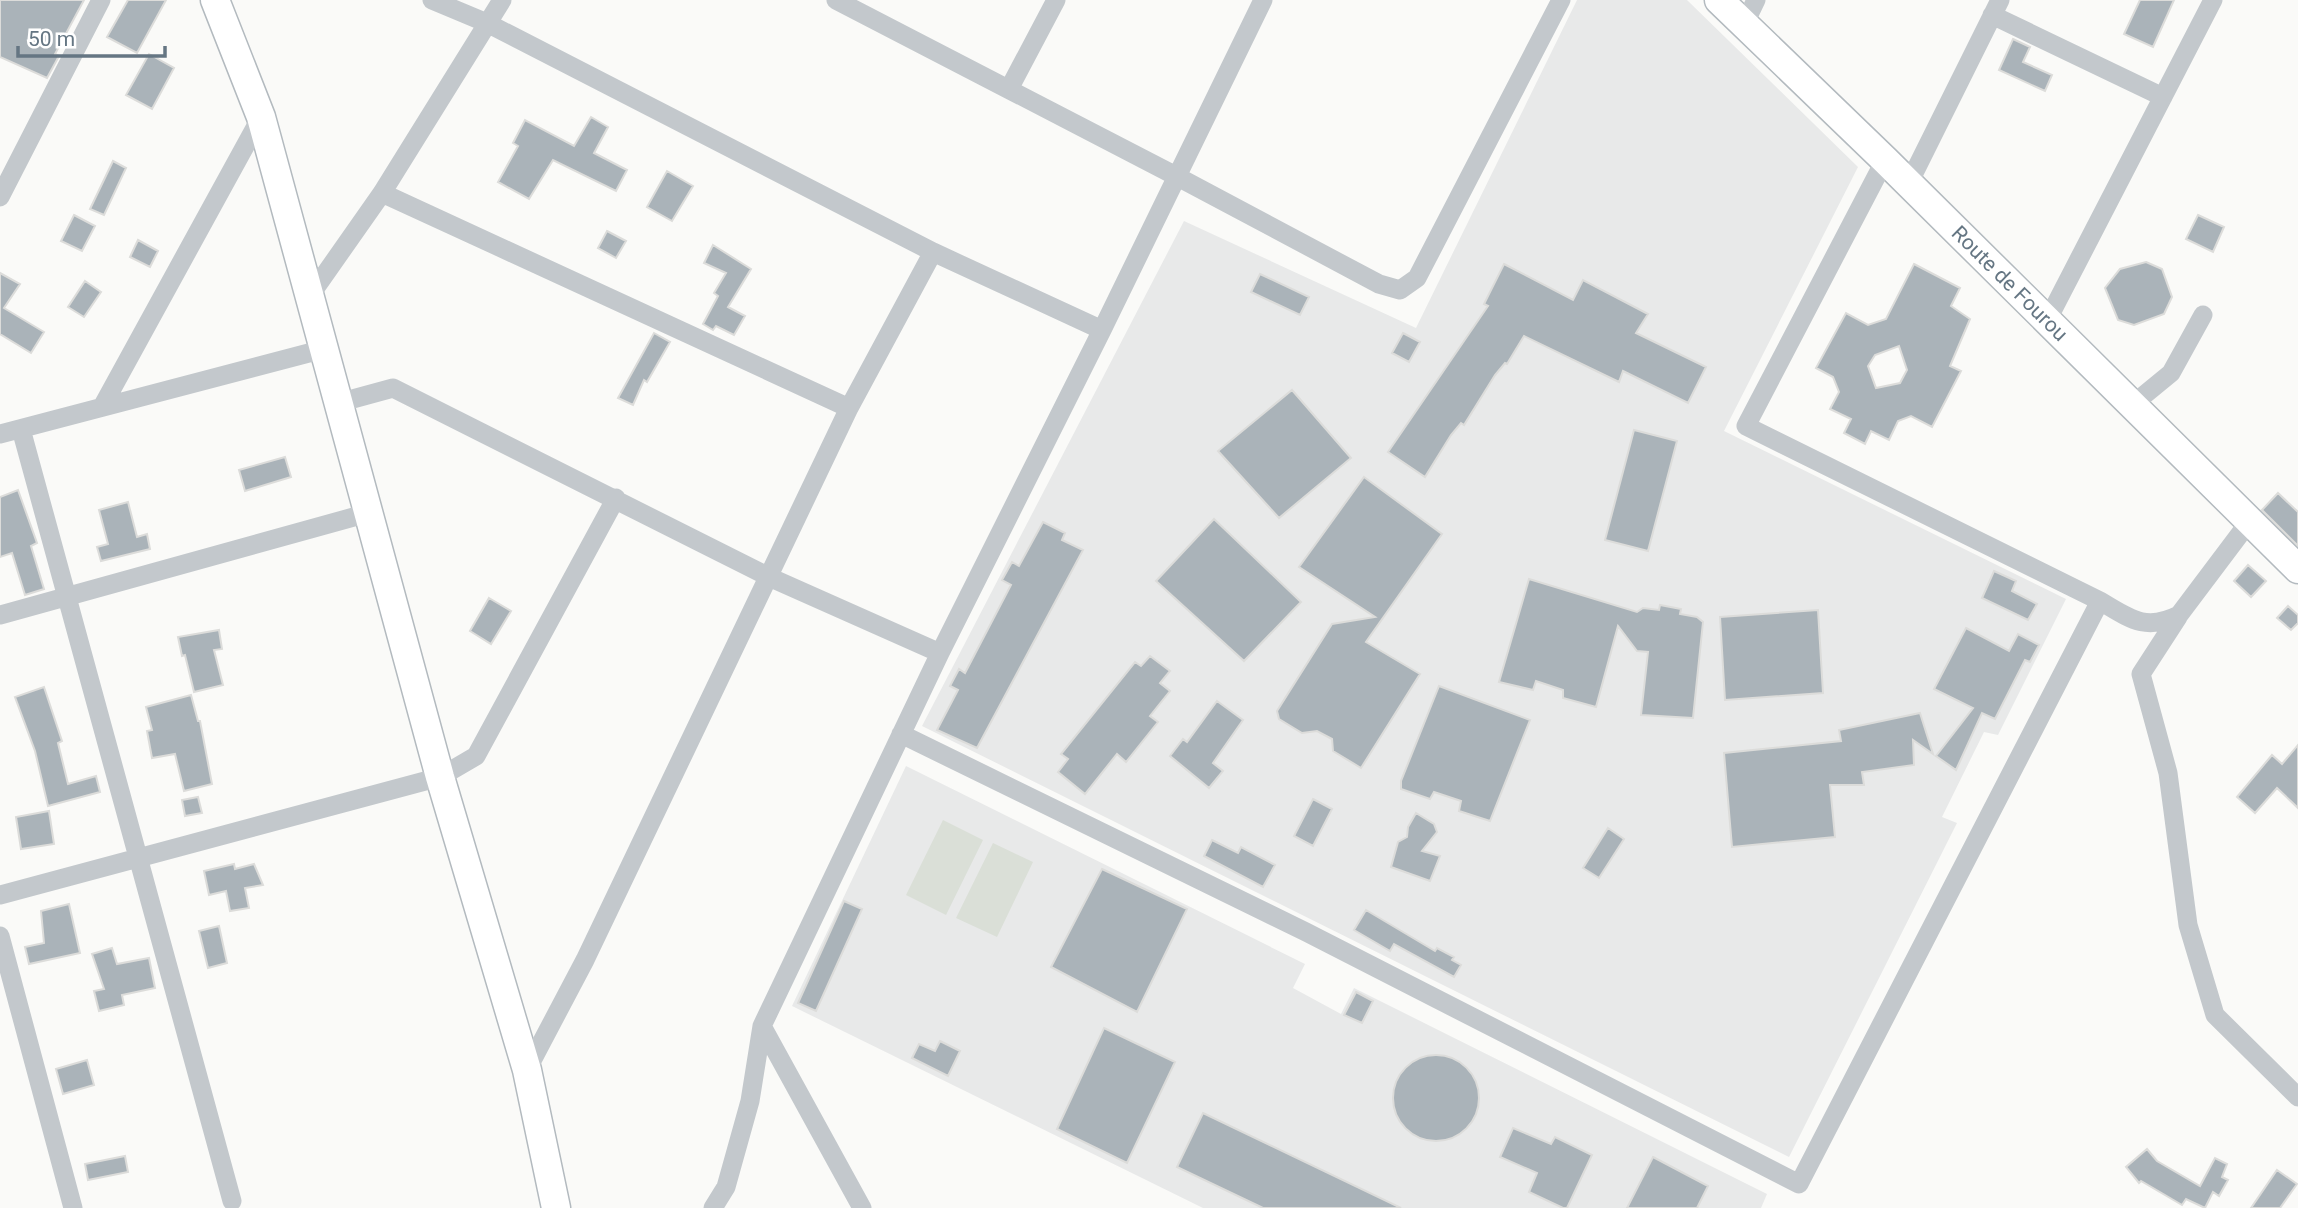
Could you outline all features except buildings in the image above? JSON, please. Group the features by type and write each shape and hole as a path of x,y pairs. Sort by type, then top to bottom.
{"street":[{"path":"0,197 102,0"},
{"path":"215,0 261,117 440,778 527,1070 556,1208"},
{"path":"432,0 487,23 933,252 1102,330"},
{"path":"309,297 382,193 502,0"},
{"path":"836,0 1379,284 1400,290 1417,278 1561,0"},
{"path":"1009,89 1056,0"},
{"path":"713,1208 726,1187 750,1101 762,1026 940,653 1263,0"},
{"name":"Route de Fourou","path":"1719,0 1750,12 1908,185 2298,569"},
{"path":"2047,321 2213,0"},
{"path":"1908,185 1996,8 2162,97"},
{"path":"102,407 261,117"},
{"path":"1885,160 1746,426 2100,601 2132,620 2162,624 2179,615"},
{"path":"382,193 849,408"},
{"path":"527,1070 585,960 849,408 933,252"},
{"path":"2132,405 2171,373 2203,315"},
{"path":"0,434 324,349"},
{"path":"338,403 393,388 769,577 940,653"},
{"path":"21,429 232,1201"},
{"path":"0,895 440,778 476,756 616,498"},
{"path":"0,615 368,513"},
{"path":"2249,522 2179,615 2141,674 2168,773 2188,925 2216,1015 2298,1097"},
{"path":"901,734 1306,932 1799,1184 2100,601"},
{"path":"0,936 73,1208"},
{"path":"762,1026 862,1208"}],"shaded area":[{"path":"1577,0 1687,0 1858,167 1724,431 2066,599 1998,735 1984,732 1942,817 1957,823 1789,1157 922,726 1184,221 1416,328"},
{"path":"906,766 1305,964 1293,988 1341,1014 1354,988 1767,1194 1761,1208 1203,1208 792,1006"},
{"path":"943,820 983,840 946,915 906,895"},
{"path":"993,843 1033,862 997,937 956,918"}]}
